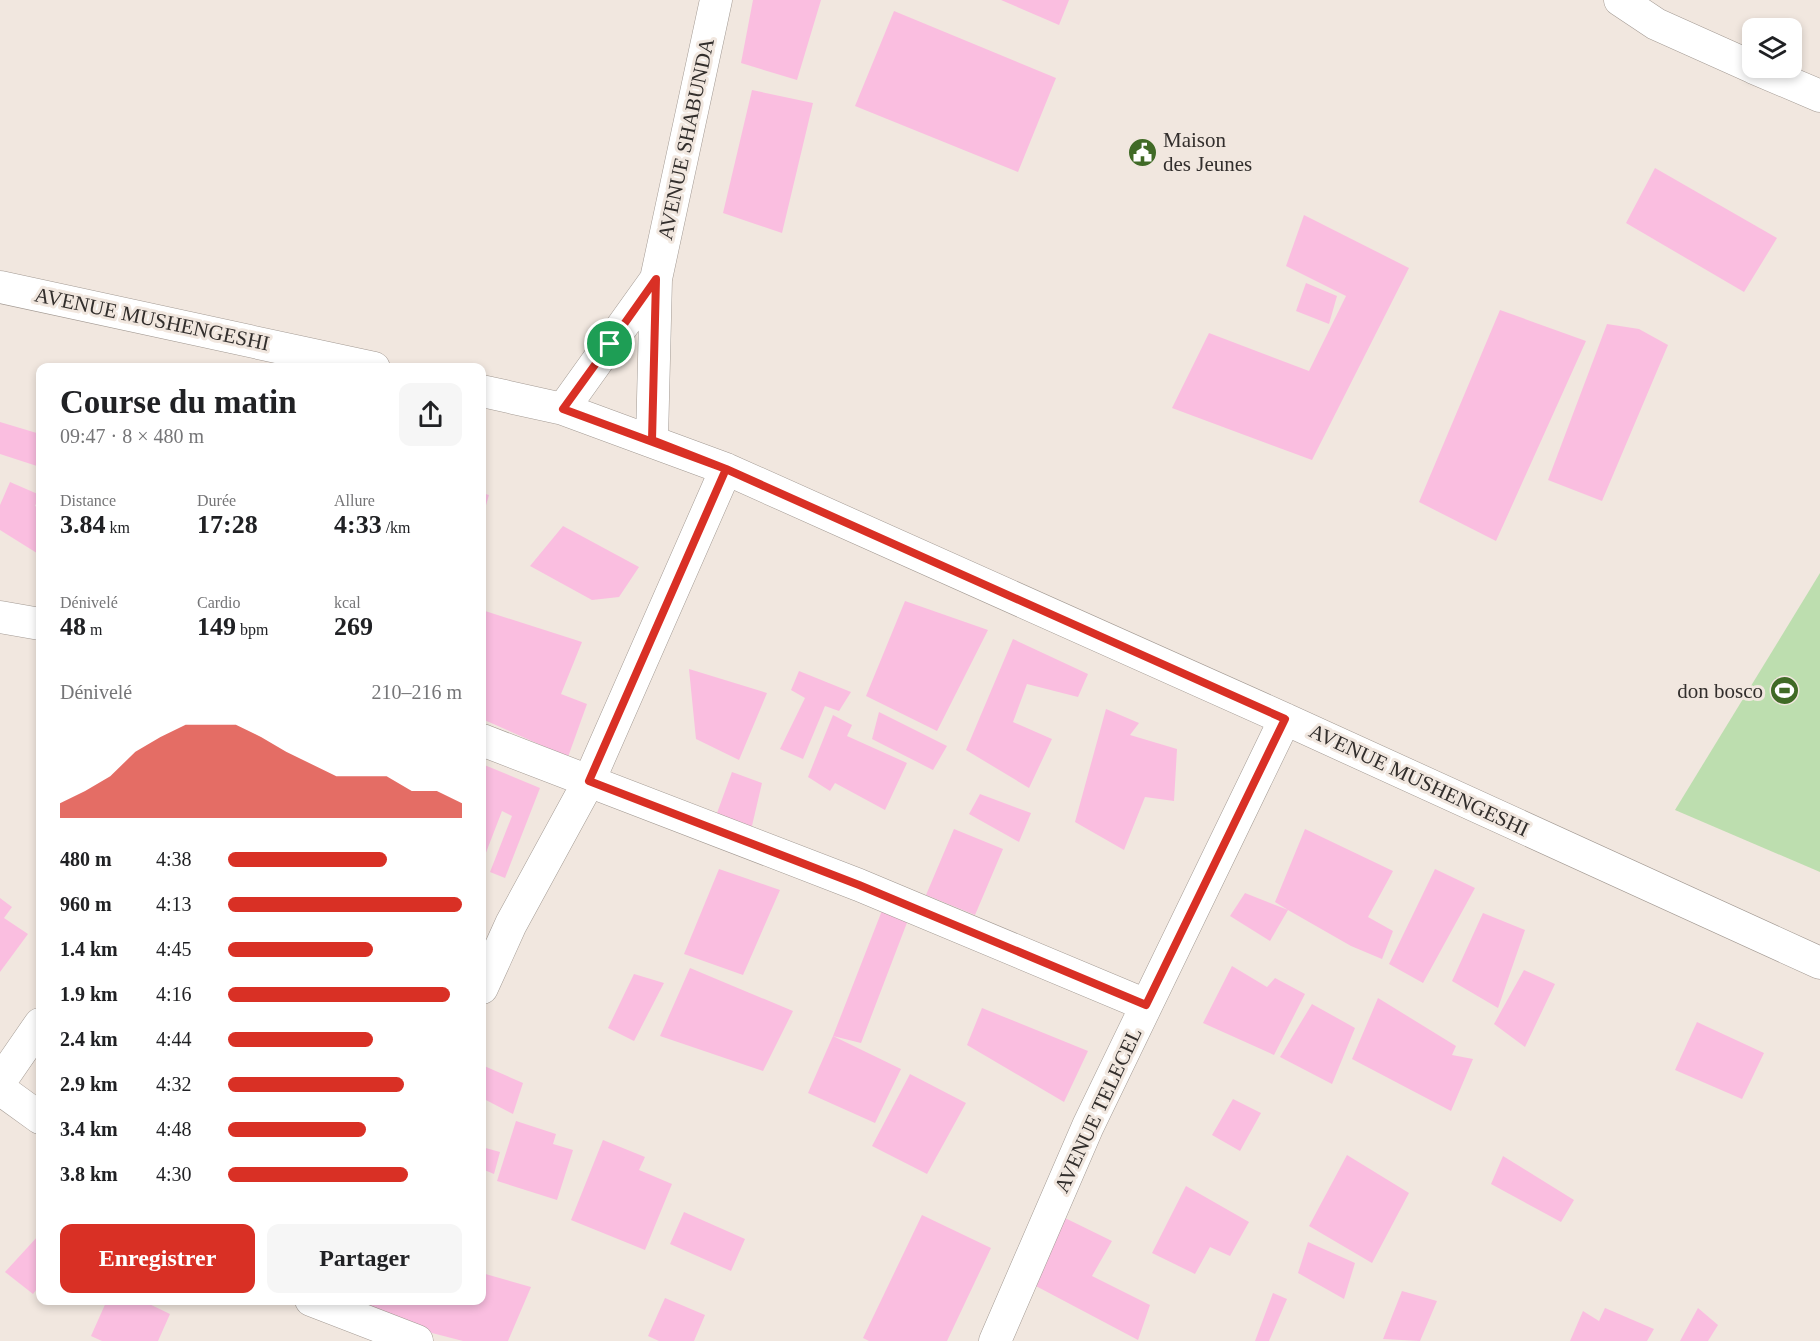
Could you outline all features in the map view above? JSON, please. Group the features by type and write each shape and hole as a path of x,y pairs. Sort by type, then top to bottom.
{"street":[{"name":"AVENUE SHABUNDA","path":"656,279 716,0"},
{"path":"1620,0 1656,24 1742,62"},
{"path":"1778,78 1820,96"},
{"path":"563,409 656,279"},
{"path":"652,440 656,279"},
{"name":"AVENUE MUSHENGESHI","path":"0,287 351,363"},
{"name":"AVENUE MUSHENGESHI","path":"486,392 563,409 726,469 1285,719 1820,963"},
{"path":"486,979 511,924 589,781 726,469"},
{"path":"0,617 36,623"},
{"name":"AVENUE TELECEL","path":"995,1341 1088,1126 1285,719"},
{"path":"486,742 859,885 1146,1005"},
{"path":"0,1082 36,1030"},
{"path":"0,1089 36,1115"},
{"path":"324,1305 417,1341"}],"green space":[{"name":"don bosco","path":"1820,573 1820,872 1675,810"}],"building":[{"path":"753,0 821,0 797,80 741,63"},
{"path":"1001,0 1069,0 1059,25"},
{"path":"894,11 1056,78 1018,172 855,106"},
{"path":"752,90 813,103 782,233 723,213"},
{"path":"1655,168 1777,238 1744,292 1626,223"},
{"path":"1304,215 1409,268 1312,460 1172,408 1209,333 1309,371 1346,296 1286,266"},
{"path":"1306,283 1337,296 1329,324 1296,311"},
{"path":"1500,310 1586,341 1496,541 1419,502"},
{"path":"1607,324 1639,329 1668,345 1602,501 1548,480"},
{"path":"0,422 36,433 36,466 0,454"},
{"path":"10,482 36,493 36,552 0,530 0,505"},
{"path":"563,526 639,567 619,597 592,600 530,566"},
{"path":"905,601 988,630 937,731 866,696"},
{"path":"486,611 582,642 561,694 587,704 568,757 486,721"},
{"path":"1013,639 1088,674 1078,697 1027,684 1013,722 1052,739 1029,788 966,750"},
{"path":"689,669 767,693 739,760 696,739"},
{"path":"799,671 851,692 839,711 825,706 803,759 780,749 805,698 791,690"},
{"path":"1106,709 1139,723 1130,735 1177,749 1174,801 1145,797 1124,850 1075,822"},
{"path":"879,712 947,746 933,770 872,739"},
{"path":"833,715 852,725 847,736 907,763 885,810 835,783 830,791 808,777"},
{"path":"486,766 540,788 505,878 490,872 512,816 502,811 486,853"},
{"path":"732,772 762,783 751,830 717,813"},
{"path":"980,794 1031,813 1019,842 969,814"},
{"path":"954,829 1003,849 975,915 926,895"},
{"path":"1305,829 1393,871 1368,917 1393,931 1382,959 1351,946 1275,902"},
{"path":"719,869 780,890 743,975 684,954"},
{"path":"1435,869 1475,888 1423,983 1389,964"},
{"path":"1245,893 1288,910 1270,941 1230,916"},
{"path":"0,898 12,907 4,918 28,934 0,972"},
{"path":"883,908 908,920 861,1043 833,1036"},
{"path":"1483,913 1525,930 1498,1008 1452,981"},
{"path":"1232,966 1267,987 1275,978 1305,994 1274,1055 1203,1023"},
{"path":"690,968 793,1011 763,1071 660,1036"},
{"path":"1524,970 1555,984 1525,1047 1494,1024"},
{"path":"634,974 664,983 634,1041 608,1028"},
{"path":"1378,998 1456,1046 1452,1055 1473,1059 1451,1111 1352,1059"},
{"path":"1312,1004 1355,1028 1332,1084 1280,1057"},
{"path":"982,1008 1088,1051 1064,1102 967,1045"},
{"path":"1697,1022 1764,1053 1742,1099 1675,1070"},
{"path":"833,1036 901,1069 875,1123 808,1093"},
{"path":"486,1067 523,1083 513,1114 486,1100"},
{"path":"910,1074 966,1103 927,1174 872,1146"},
{"path":"1233,1099 1261,1113 1240,1151 1212,1135"},
{"path":"516,1121 556,1134 553,1144 573,1150 557,1200 497,1181"},
{"path":"603,1140 645,1157 639,1170 672,1184 645,1250 571,1220"},
{"path":"486,1148 500,1152 494,1174 486,1171"},
{"path":"1347,1155 1409,1193 1372,1263 1309,1226"},
{"path":"1503,1156 1574,1200 1561,1222 1491,1184"},
{"path":"1186,1186 1249,1222 1230,1256 1210,1247 1195,1274 1152,1253"},
{"path":"684,1212 745,1239 731,1271 670,1244"},
{"path":"922,1215 991,1248 947,1341 869,1341 863,1338"},
{"path":"1065,1218 1112,1241 1092,1276 1150,1305 1138,1340 1034,1285"},
{"path":"36,1238 36,1290 33,1294 5,1272"},
{"path":"1308,1242 1355,1263 1344,1299 1298,1273"},
{"path":"486,1274 531,1287 508,1341 463,1341 343,1310 345,1305 486,1305"},
{"path":"1402,1291 1437,1301 1420,1341 1383,1339"},
{"path":"1273,1293 1287,1299 1269,1341 1255,1341"},
{"path":"665,1298 705,1315 694,1341 659,1341 648,1336"},
{"path":"105,1305 151,1305 170,1314 158,1341 102,1341 91,1336"},
{"path":"1605,1308 1654,1329 1647,1341 1570,1341 1583,1311 1599,1321"},
{"path":"1698,1308 1718,1325 1708,1341 1680,1341"}],"place":[{"name":"Maison des Jeunes","path":"1142,152"},
{"name":"don bosco","path":"1784,691"}],"route":[{"path":"610,344 563,409 726,469 589,781 859,885 1146,1005 1285,719 726,469 652,440 656,279 610,344"}]}
